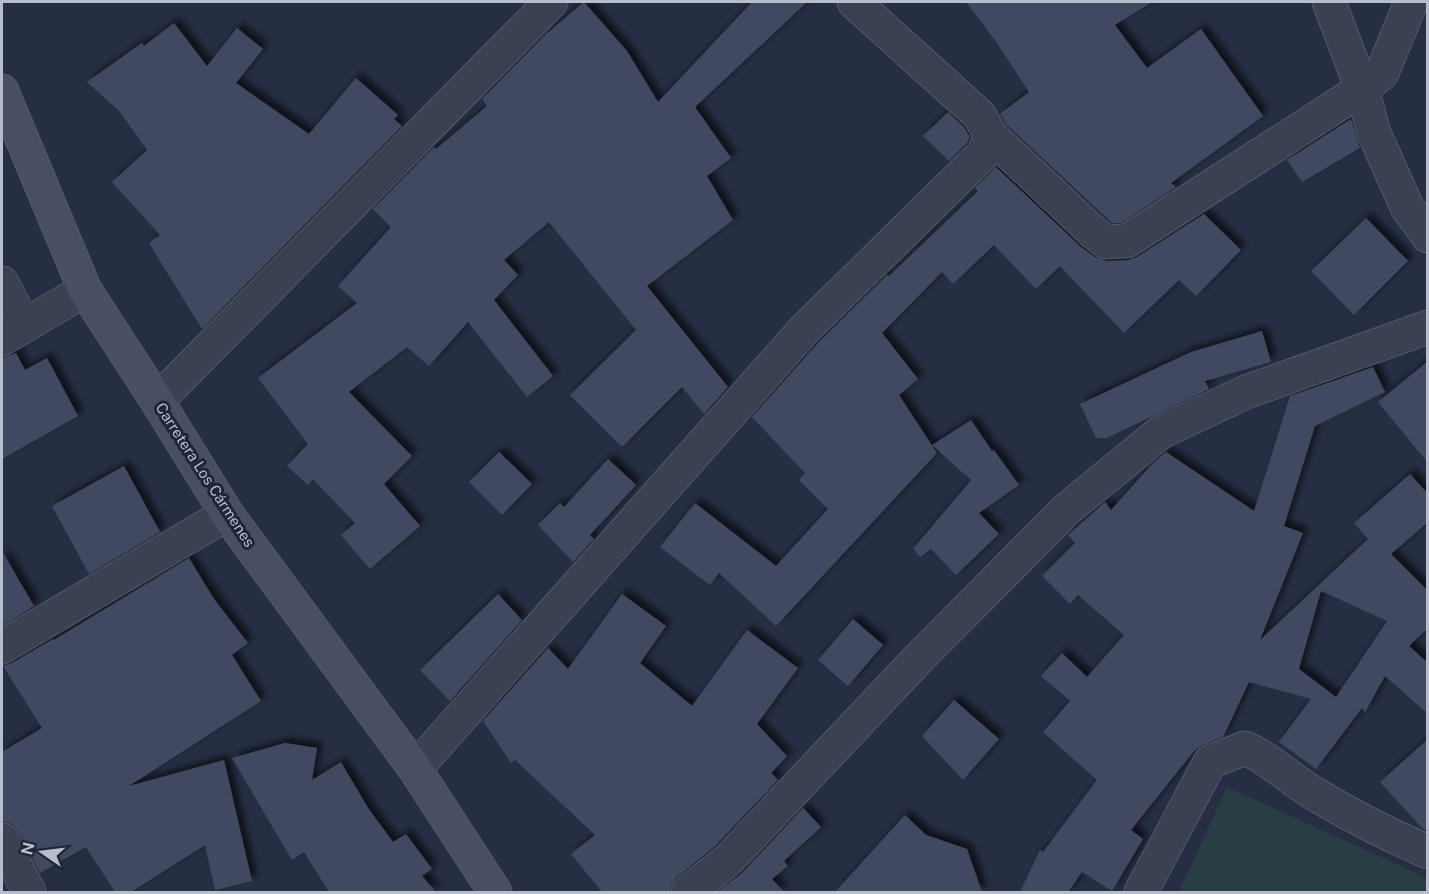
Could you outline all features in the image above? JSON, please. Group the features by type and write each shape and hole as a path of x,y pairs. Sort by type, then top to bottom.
{"main road":[{"name":"Carretera Los Cármenes","path":"2,92 85,290 227,514 415,769 495,892"}],"street":[{"path":"157,401 551,2"},
{"path":"854,2 979,116 991,136 1106,242 1127,241 1362,89 1382,73 1411,2"},
{"path":"1329,2 1362,89 1374,133 1407,207 1428,236"},
{"path":"415,769 803,331 983,153 991,136"},
{"path":"2,283 13,332 85,290"},
{"path":"688,892 728,860 919,658 1066,510 1161,432 1246,392 1428,327"},
{"path":"2,646 227,514"},
{"path":"1141,892 1210,762 1245,748 1264,757 1313,793 1386,834 1428,852"},
{"path":"2,840 29,892"}],"shaded area":[{"path":"1227,787 1427,878 1427,892 1179,892"}],"building":[{"path":"584,2 627,51 658,102 752,2 807,2 695,107 731,158 707,176 733,220 647,286 728,387 704,414 682,387 622,447 570,395 636,330 549,222 504,260 518,275 494,300 553,376 527,397 468,322 429,366 407,347 349,392 412,456 384,484 420,526 370,569 341,535 355,523 313,479 308,485 287,466 308,444 258,378 357,303 338,286 391,227 373,209 434,147 436,149 487,106 482,99 545,35"},
{"path":"966,2 1152,2 1115,25 1147,68 1201,29 1263,116 1171,183 1176,187 1121,223 1112,223 1006,124 1000,114 1029,92 997,43"},
{"path":"174,23 207,66 237,28 263,49 236,83 309,134 356,78 398,115 394,119 402,126 202,329 149,243 160,235 112,182 147,150 120,112 87,82 142,43 144,46"},
{"path":"948,112 964,127 970,137 949,161 923,136"},
{"path":"1351,119 1360,148 1302,182 1287,160"},
{"path":"996,167 1081,247 1095,257 1107,261 1137,257 1204,214 1241,250 1196,296 1179,280 1124,333 1060,266 1036,289 994,245 953,284 942,272 882,333 918,379 899,395 937,453 776,626 719,573 710,585 660,547 695,503 776,566 828,509 799,480 805,473 752,417 817,344 978,191 975,188"},
{"path":"1366,218 1408,261 1354,315 1311,271"},
{"path":"1262,331 1271,362 1205,381 1209,389 1107,438 1096,438 1080,404 1191,352"},
{"path":"16,353 25,370 47,358 78,416 2,459 2,358"},
{"path":"1428,361 1428,463 1378,402"},
{"path":"1373,367 1385,392 1315,426 1284,526 1303,533 1260,640 1368,539 1354,523 1410,474 1428,494 1428,522 1391,554 1428,591 1428,628 1409,646 1428,663 1428,714 1385,676 1365,712 1362,708 1316,769 1279,742 1311,699 1249,682 1223,737 1194,751 1131,830 1143,839 1112,891 1082,872 1068,892 1020,892 1040,850 1043,852 1097,780 1043,732 1070,701 1041,676 1062,653 1087,677 1124,635 1078,595 1070,604 1042,576 1075,543 1068,535 1105,502 1111,510 1153,463 1166,452 1254,511 1290,396","holes":["1321,591 1387,621 1336,697 1299,669"]},
{"path":"971,420 1019,485 979,513 999,534 956,575 931,549 920,557 913,549 971,480 932,445"},
{"path":"499,452 532,484 502,515 469,482"},
{"path":"608,459 636,485 590,535 594,539 573,562 538,525 560,503 564,507"},
{"path":"124,466 160,532 89,574 52,506"},
{"path":"2,551 34,606 2,626"},
{"path":"189,558 214,599 248,643 232,655 261,701 129,786 224,760 252,881 215,890 205,845 131,892 115,892 86,847 40,873 18,831 12,824 2,821 2,752 42,728 3,666 54,640"},
{"path":"498,594 522,620 450,701 420,670"},
{"path":"622,594 666,626 640,663 692,706 747,630 798,668 757,724 787,756 771,773 778,780 715,846 676,878 671,885 670,892 602,892 571,854 595,835 515,760 511,763 483,721 548,648 568,669"},
{"path":"853,619 883,645 848,686 818,660"},
{"path":"954,700 999,739 963,780 922,736"},
{"path":"1428,739 1428,831 1423,829 1380,782"},
{"path":"285,743 317,748 312,780 341,762 368,808 393,842 406,834 432,869 422,876 436,892 329,892 304,852 292,860 232,758"},
{"path":"803,808 821,827 784,861 788,866 772,879 784,892 717,892 742,873"},
{"path":"905,815 926,835 967,849 982,892 835,892"}]}
